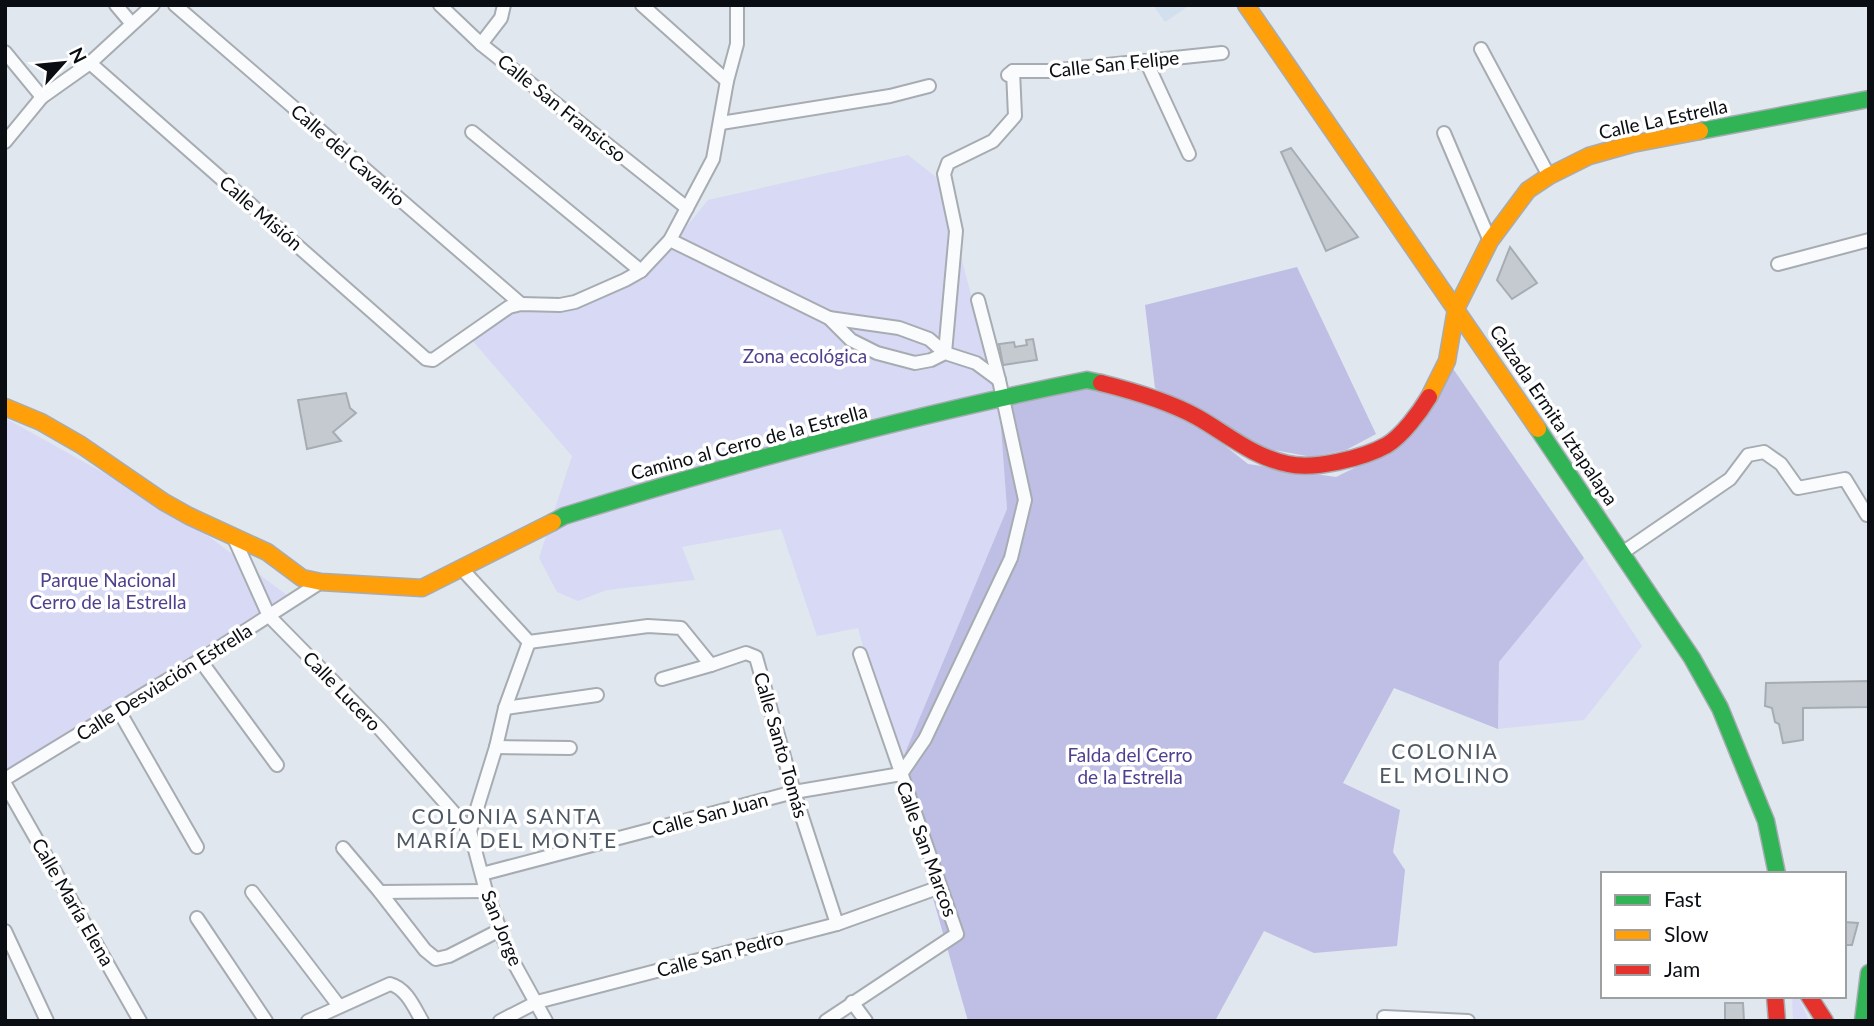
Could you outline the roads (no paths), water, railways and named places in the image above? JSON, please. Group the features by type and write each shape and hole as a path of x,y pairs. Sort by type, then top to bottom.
{"street":[{"path":"116,5 132,24"},
{"path":"5,142 42,97 90,62 153,5"},
{"name":"Calle del Cavalrio","path":"176,5 521,304"},
{"name":"Calle San Fransicso","path":"440,5 481,44 687,208"},
{"path":"481,44 501,18 504,5"},
{"path":"642,5 727,81"},
{"path":"521,304 560,305 575,302 641,271 670,240 713,159 727,81 737,44 737,5"},
{"name":"Calzada Ermita Iztapalapa","path":"1246,5 1692,658 1720,709 1766,821 1777,872"},
{"path":"1481,50 1549,176"},
{"path":"5,52 42,97"},
{"name":"Calle San Felipe","path":"945,353 956,231 944,174 948,163 993,141 1015,116 1010,73 1223,53"},
{"path":"1146,61 1189,154"},
{"name":"Calle Misión","path":"90,62 426,359 433,360 509,307 521,304"},
{"path":"721,122 890,96 929,86"},
{"name":"Calle La Estrella","path":"1456,309 1490,241 1528,190 1549,176 1589,156 1632,144 1869,99"},
{"path":"472,132 641,271"},
{"path":"1444,134 1490,241"},
{"path":"670,240 829,318 899,328 929,339 945,353 976,363 999,380"},
{"path":"1778,264 1869,240"},
{"path":"901,774 925,739 1011,558 1025,500 999,380 978,300"},
{"name":"Camino al Cerro de la Estrella","path":"5,407 41,422 80,445 163,502 267,552 303,578 321,582 422,588 564,516 677,481 1002,397 1087,380 1136,392 1196,416 1247,449 1289,465 1323,464 1362,456 1389,444 1421,411 1447,361 1456,309"},
{"path":"829,318 851,340 877,353 915,363 931,360 945,353"},
{"path":"1622,553 1730,479 1748,454 1764,453 1782,464 1798,488 1845,479 1867,515"},
{"name":"Calle Lucero","path":"234,538 270,616 380,729 470,831"},
{"path":"461,568 529,642"},
{"name":"Calle Desviación Estrella","path":"5,781 321,582"},
{"path":"529,642 648,626 681,628 711,665 662,679"},
{"path":"470,831 505,708 529,642"},
{"name":"Calle Santo Tomás","path":"711,665 746,653 756,657 794,792 837,924"},
{"name":"Calle San Marcos","path":"826,1021 957,934 860,654"},
{"path":"200,660 277,765"},
{"path":"505,708 597,695"},
{"path":"120,710 197,847"},
{"path":"496,747 570,748"},
{"name":"Calle San Juan","path":"482,874 794,792 901,774"},
{"name":"Calle María Elena","path":"5,781 140,1021"},
{"name":"San Jorge","path":"470,831 486,891 509,954 546,1021"},
{"path":"343,848 425,950 436,959 449,956 500,930"},
{"name":"Calle San Pedro","path":"500,1021 537,1002 837,924 940,887"},
{"path":"380,892 486,891"},
{"path":"252,892 339,1006"},
{"path":"197,918 266,1021"},
{"path":"5,931 47,1021"},
{"path":"1863,1021 1869,973"},
{"path":"308,1021 390,984 398,986 404,992 422,1021"},
{"path":"1775,998 1777,1021"},
{"path":"1810,998 1825,1021"},
{"path":"852,1002 866,1021"},
{"path":"1384,1017 1468,1021"}],"district":[{"name":"COLONIA EL MOLINO","path":"1445,764"},
{"name":"COLONIA SANTA MARÍA DEL MONTE","path":"507,829"}],"park label":[{"name":"Zona ecológica","path":"805,356"},
{"name":"Parque Nacional Cerro de la Estrella","path":"108,591"},
{"name":"Falda del Cerro de la Estrella","path":"1130,766"}]}
